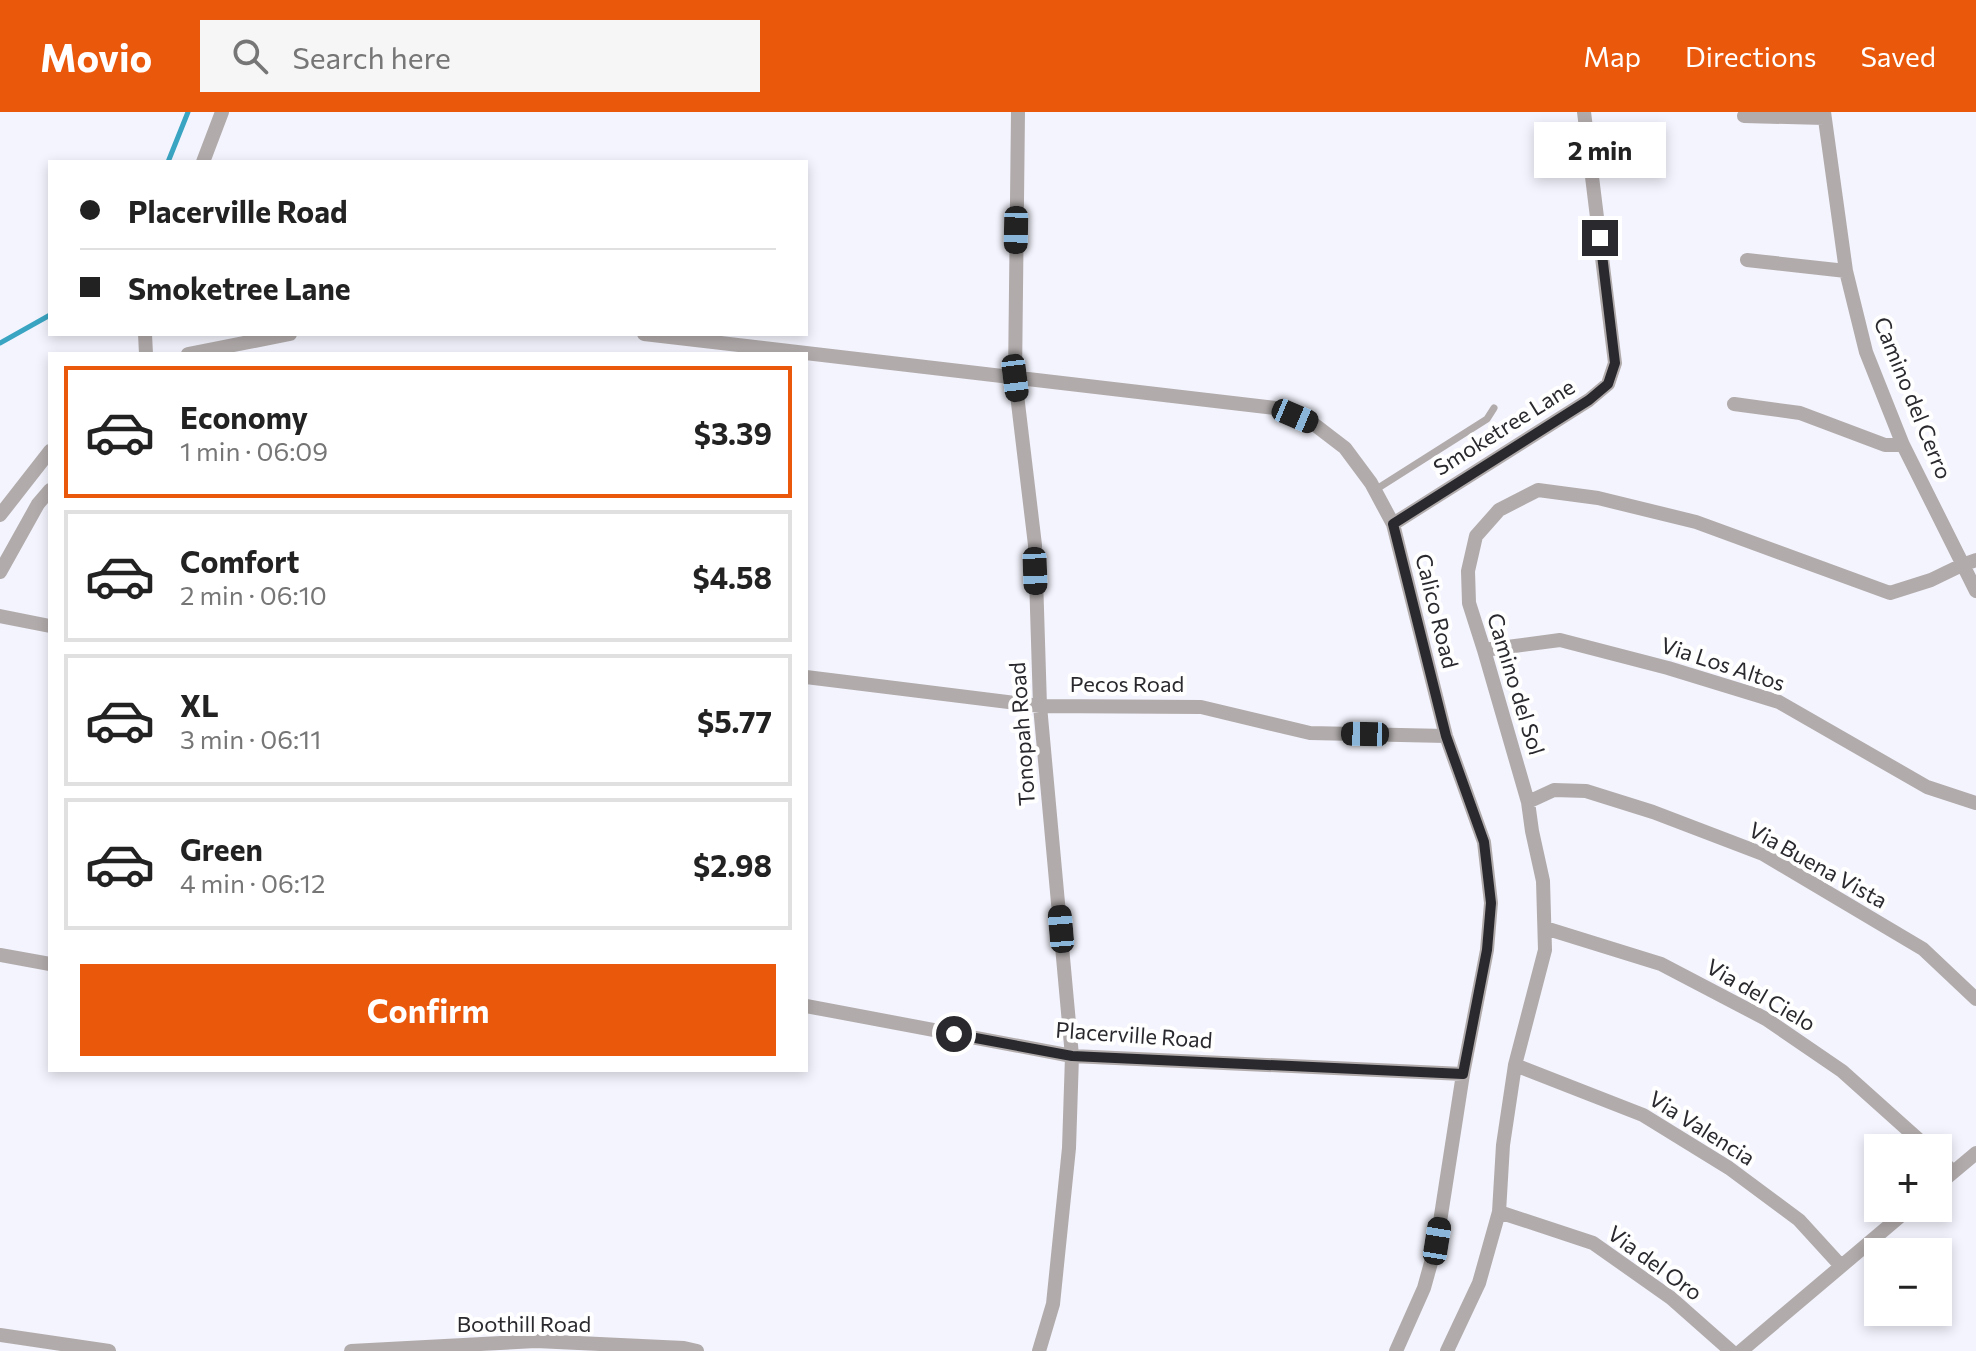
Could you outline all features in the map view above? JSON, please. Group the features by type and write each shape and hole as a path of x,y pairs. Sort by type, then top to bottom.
{"street":[{"path":"204,160 222,112"},
{"name":"Tonopah Road","path":"1018,112 1015,378 1035,545 1040,706 1072,1056 1069,1148 1053,1304 1039,1351"},
{"name":"Smoketree Lane","path":"1393,524 1589,400 1608,384 1615,363 1584,112"},
{"path":"1744,116 1824,115"},
{"name":"Camino del Cerro","path":"1824,115 1846,271 1866,352 1903,445 1969,562 1976,591"},
{"path":"1747,260 1846,271"},
{"path":"198,352 280,336"},
{"name":"Calico Road","path":"661,336 796,352"},
{"name":"Calico Road","path":"808,353 1275,408 1315,425 1345,448 1375,490 1393,524 1446,736 1484,842 1491,903 1487,950 1463,1074 1437,1241 1424,1288 1396,1351"},
{"path":"1734,404 1800,413 1885,445 1903,445"},
{"path":"0,515 48,454"},
{"name":"Camino del Sol","path":"1447,1351 1479,1283 1499,1212 1503,1145 1515,1065 1545,950 1543,881 1528,802 1469,603 1468,571 1476,536 1499,510 1538,490 1598,498 1696,522 1890,593 1931,580 1969,562"},
{"path":"0,572 38,504 48,492"},
{"path":"0,616 48,626"},
{"name":"Via Los Altos","path":"1484,650 1560,640 1668,668 1779,702 1927,787 1976,803"},
{"name":"Pecos Road","path":"808,677 1040,706 1201,707 1310,733 1446,736"},
{"name":"Via Buena Vista","path":"1528,802 1554,790 1586,791 1653,812 1763,854 1923,949 1976,999"},
{"name":"Via del Cielo","path":"1545,928 1661,964 1766,1019 1842,1071 1912,1134"},
{"path":"0,955 48,964"},
{"name":"Placerville Road","path":"808,1006 1072,1056 1463,1074"},
{"name":"Via Valencia","path":"1515,1065 1643,1115 1729,1168 1799,1220 1841,1266"},
{"path":"1953,1172 1976,1153"},
{"name":"Via del Oro","path":"1499,1212 1593,1243 1671,1298 1731,1351"},
{"path":"1741,1351 1893,1222"},
{"path":"0,1335 109,1351"},
{"name":"Boothill Road","path":"351,1351 536,1341 697,1351"}],"lane":[{"path":"1375,490 1487,419 1494,408"}],"waterway":[{"path":"169,160 188,112"},
{"path":"0,343 48,316"}],"route":[{"path":"954,1034 1072,1056 1463,1074 1487,950 1491,903 1484,842 1446,736 1393,524 1589,400 1608,384 1615,363 1600,238"}]}
